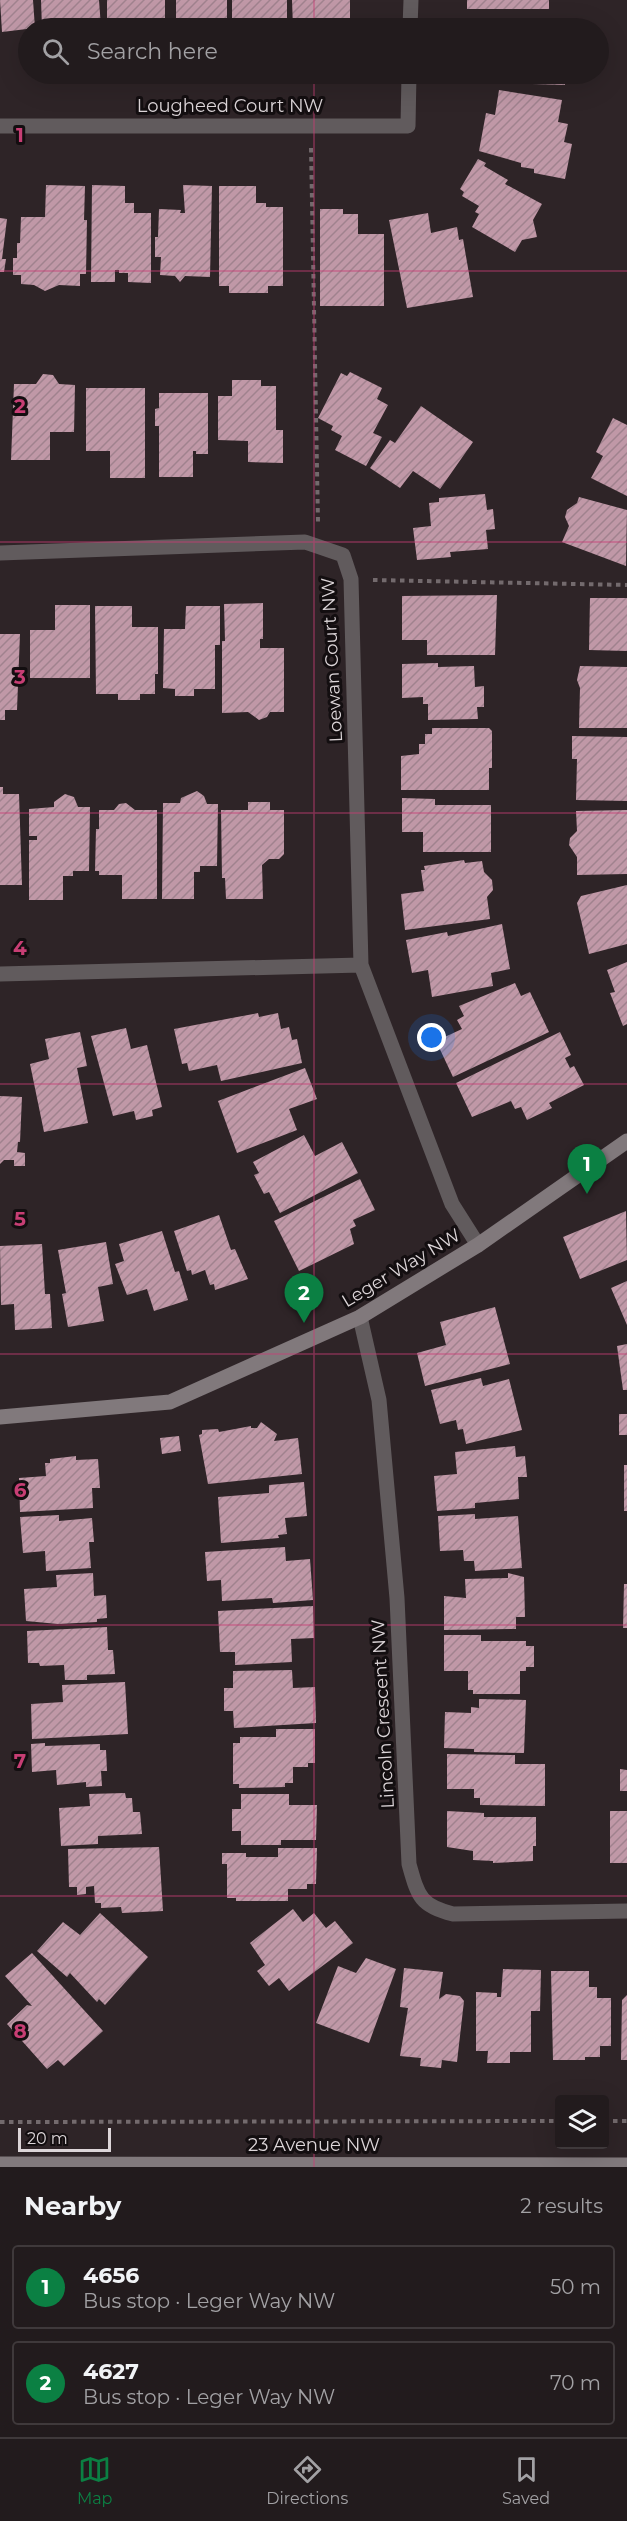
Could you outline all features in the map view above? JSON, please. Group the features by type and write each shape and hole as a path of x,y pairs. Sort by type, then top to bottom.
{"street":[{"path":"410,18 411,0"},
{"name":"Lougheed Court NW","path":"0,126 408,126 409,84"},
{"name":"Loewan Court NW","path":"0,553 305,542 344,555 351,579 361,965 452,1204 478,1245"},
{"path":"0,974 361,965"},
{"name":"Leger Way NW","path":"0,1417 170,1402 360,1317 478,1245 627,1141"},
{"name":"Lincoln Crescent NW","path":"360,1317 379,1400 398,1598 410,1864 417,1893 431,1909 453,1914 627,1911"},
{"name":"23 Avenue NW","path":"0,2164 627,2164"}],"path":[{"path":"311,126 319,547"},
{"path":"351,579 627,585"},
{"path":"0,2122 555,2121"},
{"path":"609,2121 627,2121"}],"building":[{"path":"0,0 33,0 34,18 18,18 18,30 2,32"},
{"path":"41,0 99,0 100,18 42,18"},
{"path":"107,0 165,0 165,18 107,18"},
{"path":"176,0 227,0 227,18 176,18"},
{"path":"232,0 287,0 287,18 232,18"},
{"path":"292,0 350,0 350,18 293,18"},
{"path":"467,0 549,0 549,9 467,9"},
{"path":"499,90 562,100 558,122 568,124 564,142 572,144 565,179 534,173 534,169 521,167 521,163 479,151 486,113 495,115"},
{"path":"478,159 486,163 484,166 508,180 505,184 542,204 533,220 537,237 522,240 515,252 472,227 479,214 475,212 479,206 462,196 464,192 460,189"},
{"path":"46,185 85,186 86,274 80,274 80,286 59,285 45,291 34,285 21,284 21,275 13,275 13,258 17,258 17,243 20,243 21,217 45,217"},
{"path":"92,185 125,186 125,203 134,203 134,213 151,213 151,283 128,282 128,273 119,273 119,270 115,270 115,282 91,282"},
{"path":"183,185 212,186 210,277 185,276 180,282 175,276 160,275 161,257 155,257 155,237 158,237 159,209 181,210 180,213 185,213"},
{"path":"219,186 256,186 256,203 266,203 266,207 283,207 283,286 268,286 268,293 229,293 229,286 219,286"},
{"path":"320,209 343,209 343,214 358,214 358,234 384,234 384,306 320,306"},
{"path":"428,213 431,233 457,227 459,240 463,239 473,297 407,308 389,220"},
{"path":"0,218 7,219 2,259 6,259 4,272 0,272"},
{"path":"350,372 382,388 377,399 388,405 373,433 382,437 366,466 335,450 342,436 331,430 333,426 318,418 341,373 347,376"},
{"path":"43,374 53,375 59,384 75,385 74,432 50,432 50,460 11,460 14,384 36,384"},
{"path":"232,380 261,380 261,386 276,386 276,430 283,430 283,463 248,462 248,441 218,440 218,396 232,396"},
{"path":"86,388 145,388 145,478 110,478 110,451 86,451"},
{"path":"159,393 208,393 208,454 196,454 196,451 193,451 193,477 159,477 159,426 155,426 155,409 159,408"},
{"path":"421,406 473,442 440,489 413,471 400,488 370,468 390,440 395,443"},
{"path":"613,418 627,425 627,496 591,478 603,456 596,452"},
{"path":"485,494 487,510 493,509 495,529 486,530 488,549 450,552 451,557 417,560 413,528 431,526 429,503 439,502 439,498"},
{"path":"579,497 627,510 626,566 562,542 569,526 565,517 567,510 577,503"},
{"path":"497,595 495,655 427,655 427,640 402,640 402,596"},
{"path":"590,598 627,598 627,651 589,650"},
{"path":"263,603 263,639 260,639 260,648 284,648 284,712 270,712 267,717 259,720 248,712 222,713 224,604"},
{"path":"55,605 90,605 90,678 30,678 30,630 55,630"},
{"path":"95,606 132,606 132,627 158,627 158,674 155,674 155,694 140,694 140,700 118,700 118,694 96,694"},
{"path":"186,606 220,606 220,645 215,645 215,689 194,689 194,696 175,696 175,689 163,688 164,629 185,629"},
{"path":"0,634 20,634 17,710 5,710 5,720 0,720"},
{"path":"438,663 438,667 474,666 475,687 484,686 484,707 477,707 478,719 428,720 428,704 423,704 423,697 402,698 402,664"},
{"path":"580,666 627,667 627,728 579,728 580,688 577,680"},
{"path":"432,728 489,728 492,731 492,768 489,768 489,790 401,790 401,756 419,754 419,744 425,744 425,734 432,734"},
{"path":"572,736 627,737 627,801 576,800 577,759 572,759"},
{"path":"0,787 3,787 3,794 19,794 22,885 0,885"},
{"path":"197,791 204,796 207,804 218,804 217,866 200,866 200,872 194,872 194,899 162,899 163,803 180,803 181,798"},
{"path":"65,794 74,797 78,807 90,807 89,871 73,871 73,876 63,876 63,900 29,900 29,840 37,840 37,836 29,836 29,809 54,807 54,802"},
{"path":"402,798 435,799 435,805 491,805 491,852 423,852 423,832 402,832"},
{"path":"248,802 270,802 270,810 284,810 284,854 279,859 269,859 262,865 263,899 226,899 225,878 222,878 221,810 248,810"},
{"path":"126,803 135,810 157,810 157,899 122,899 122,875 99,875 99,871 95,871 99,810 114,810 119,804"},
{"path":"627,810 627,874 577,875 577,857 569,845 570,838 577,831 576,811"},
{"path":"464,860 465,863 482,861 484,872 492,880 493,890 487,897 490,919 405,930 401,894 424,891 421,870 425,870 424,866"},
{"path":"627,885 627,944 589,954 577,903 581,896"},
{"path":"502,924 510,969 491,973 493,986 432,997 428,970 412,973 406,940 447,932 448,936"},
{"path":"627,962 627,1024 623,1026 610,993 615,992 607,970"},
{"path":"515,983 521,996 530,992 549,1032 453,1077 436,1041 462,1029 457,1020 464,1016 459,1006"},
{"path":"258,1013 259,1017 278,1013 281,1029 289,1027 292,1040 297,1039 302,1063 221,1081 217,1065 189,1071 187,1063 182,1064 174,1029"},
{"path":"126,1028 131,1049 147,1045 162,1107 152,1110 153,1116 136,1120 134,1111 113,1116 91,1036"},
{"path":"80,1032 87,1066 77,1068 88,1123 44,1132 30,1064 49,1059 45,1039"},
{"path":"560,1032 571,1055 565,1058 570,1068 574,1066 584,1085 549,1103 552,1108 527,1120 521,1107 515,1109 511,1101 472,1117 456,1083"},
{"path":"305,1068 317,1099 289,1109 297,1130 237,1153 218,1101"},
{"path":"0,1096 22,1097 20,1142 18,1142 17,1152 25,1153 25,1166 14,1166 14,1160 4,1160 0,1164"},
{"path":"304,1135 315,1156 342,1142 358,1173 280,1213 269,1192 264,1194 254,1175 259,1173 253,1162"},
{"path":"360,1179 375,1210 353,1220 356,1226 350,1229 354,1244 299,1271 274,1221"},
{"path":"626,1211 627,1260 580,1279 563,1237"},
{"path":"219,1215 231,1250 235,1249 248,1279 215,1290 214,1284 210,1285 205,1270 192,1275 191,1270 187,1271 174,1231"},
{"path":"162,1231 175,1272 179,1271 188,1300 154,1311 147,1289 127,1295 115,1264 124,1261 119,1244"},
{"path":"106,1242 113,1284 98,1287 104,1321 68,1327 62,1294 66,1293 58,1250"},
{"path":"42,1244 45,1294 50,1294 52,1328 15,1330 14,1304 1,1305 0,1246"},
{"path":"627,1281 627,1325 611,1288"},
{"path":"495,1307 510,1364 425,1386 417,1353 446,1345 440,1322"},
{"path":"627,1344 627,1390 623,1390 617,1346"},
{"path":"481,1378 483,1386 509,1379 522,1430 466,1444 463,1429 458,1430 456,1420 440,1424 431,1390"},
{"path":"619,1414 627,1414 627,1435 619,1435"},
{"path":"261,1422 277,1434 274,1441 298,1438 302,1474 208,1484 199,1435 202,1434 202,1430 218,1429 219,1432 251,1426 251,1428 257,1428"},
{"path":"179,1436 181,1451 162,1454 160,1438"},
{"path":"515,1446 516,1457 525,1456 527,1477 518,1477 519,1499 475,1503 475,1508 437,1511 434,1476 457,1474 455,1452"},
{"path":"76,1456 76,1460 98,1459 100,1488 92,1488 93,1508 20,1512 19,1478 46,1476 45,1463 50,1463 50,1459"},
{"path":"624,1465 627,1465 627,1511 624,1511"},
{"path":"304,1482 307,1516 285,1518 287,1534 278,1535 279,1538 221,1543 218,1497 269,1493 269,1485"},
{"path":"475,1514 475,1519 518,1516 522,1568 475,1571 474,1561 464,1561 463,1550 440,1551 438,1516"},
{"path":"59,1515 59,1521 92,1518 94,1542 89,1542 91,1568 46,1571 45,1551 23,1553 20,1517"},
{"path":"285,1547 286,1561 310,1559 313,1600 273,1603 272,1598 222,1601 221,1580 207,1581 205,1552"},
{"path":"93,1573 94,1596 106,1595 107,1618 97,1619 97,1622 58,1624 26,1621 24,1589 57,1587 56,1575"},
{"path":"508,1573 524,1577 525,1617 516,1617 516,1629 444,1630 444,1596 466,1598 465,1579 508,1578"},
{"path":"624,1584 627,1584 627,1628 623,1628"},
{"path":"313,1606 314,1638 291,1639 292,1662 235,1665 235,1652 220,1652 218,1611"},
{"path":"107,1627 108,1650 113,1650 115,1674 87,1675 87,1680 65,1680 64,1665 40,1666 39,1663 28,1663 27,1631"},
{"path":"444,1635 481,1635 481,1641 526,1641 526,1646 534,1646 534,1667 526,1667 526,1671 520,1671 520,1694 473,1694 473,1690 468,1690 468,1671 444,1671"},
{"path":"292,1670 293,1688 315,1687 316,1723 234,1728 233,1711 224,1711 224,1688 233,1688 233,1671"},
{"path":"125,1682 128,1734 32,1739 31,1704 63,1702 62,1685"},
{"path":"479,1699 526,1700 524,1753 474,1752 474,1749 444,1748 445,1712 471,1713 471,1707 479,1708"},
{"path":"276,1729 315,1729 315,1763 308,1763 308,1767 293,1767 293,1783 285,1783 285,1787 239,1788 239,1784 233,1784 233,1743 240,1743 240,1737 276,1737"},
{"path":"45,1743 45,1746 100,1744 100,1750 106,1750 107,1771 101,1771 102,1786 86,1787 86,1782 57,1785 56,1770 32,1772 31,1744"},
{"path":"447,1754 515,1755 515,1764 545,1764 545,1806 480,1805 480,1798 474,1798 474,1789 447,1789"},
{"path":"620,1769 627,1770 627,1791 620,1791"},
{"path":"125,1793 126,1798 132,1798 133,1812 140,1812 142,1834 98,1836 98,1844 61,1846 59,1808 90,1806 89,1794"},
{"path":"241,1794 289,1794 289,1805 317,1805 316,1840 281,1840 281,1845 241,1845 241,1831 232,1831 232,1809 241,1809"},
{"path":"447,1811 484,1813 484,1817 536,1817 536,1846 533,1846 533,1861 493,1863 493,1861 473,1860 473,1851 447,1847"},
{"path":"610,1811 627,1811 627,1863 610,1863"},
{"path":"159,1847 163,1911 122,1913 121,1907 101,1908 101,1903 95,1903 94,1886 86,1887 86,1894 77,1895 77,1887 69,1887 68,1849"},
{"path":"278,1848 317,1848 316,1884 307,1884 307,1889 288,1889 288,1901 236,1901 236,1898 227,1898 227,1864 222,1864 222,1853 246,1853 246,1857 278,1857"},
{"path":"293,1909 303,1922 314,1913 326,1928 335,1921 353,1943 289,1991 279,1978 269,1986 257,1971 265,1965 250,1943"},
{"path":"100,1913 148,1957 105,2005 99,1999 97,2002 70,1973 67,1977 37,1951 63,1922 80,1935"},
{"path":"32,1953 103,2031 64,2066 58,2060 47,2069 7,2024 27,2005 32,2006 5,1976"},
{"path":"366,1958 396,1969 369,2043 316,2023 338,1966 356,1973"},
{"path":"404,1968 443,1972 439,1999 446,1994 460,1996 464,2001 457,2062 442,2060 441,2068 420,2066 421,2058 400,2056 408,2008 400,2007"},
{"path":"503,1969 541,1970 540,2011 531,2011 531,2052 510,2052 510,2063 487,2063 488,2051 476,2051 476,1992 497,1993 497,1997 501,1997"},
{"path":"551,1971 589,1971 589,1987 597,1987 597,1998 611,1998 611,2046 600,2046 600,2057 585,2057 585,2060 553,2060"},
{"path":"627,1995 627,2060 621,2060 622,2000"}],"place":[{"name":"4656","path":"587,1194"},
{"name":"4627","path":"304,1323"}]}
